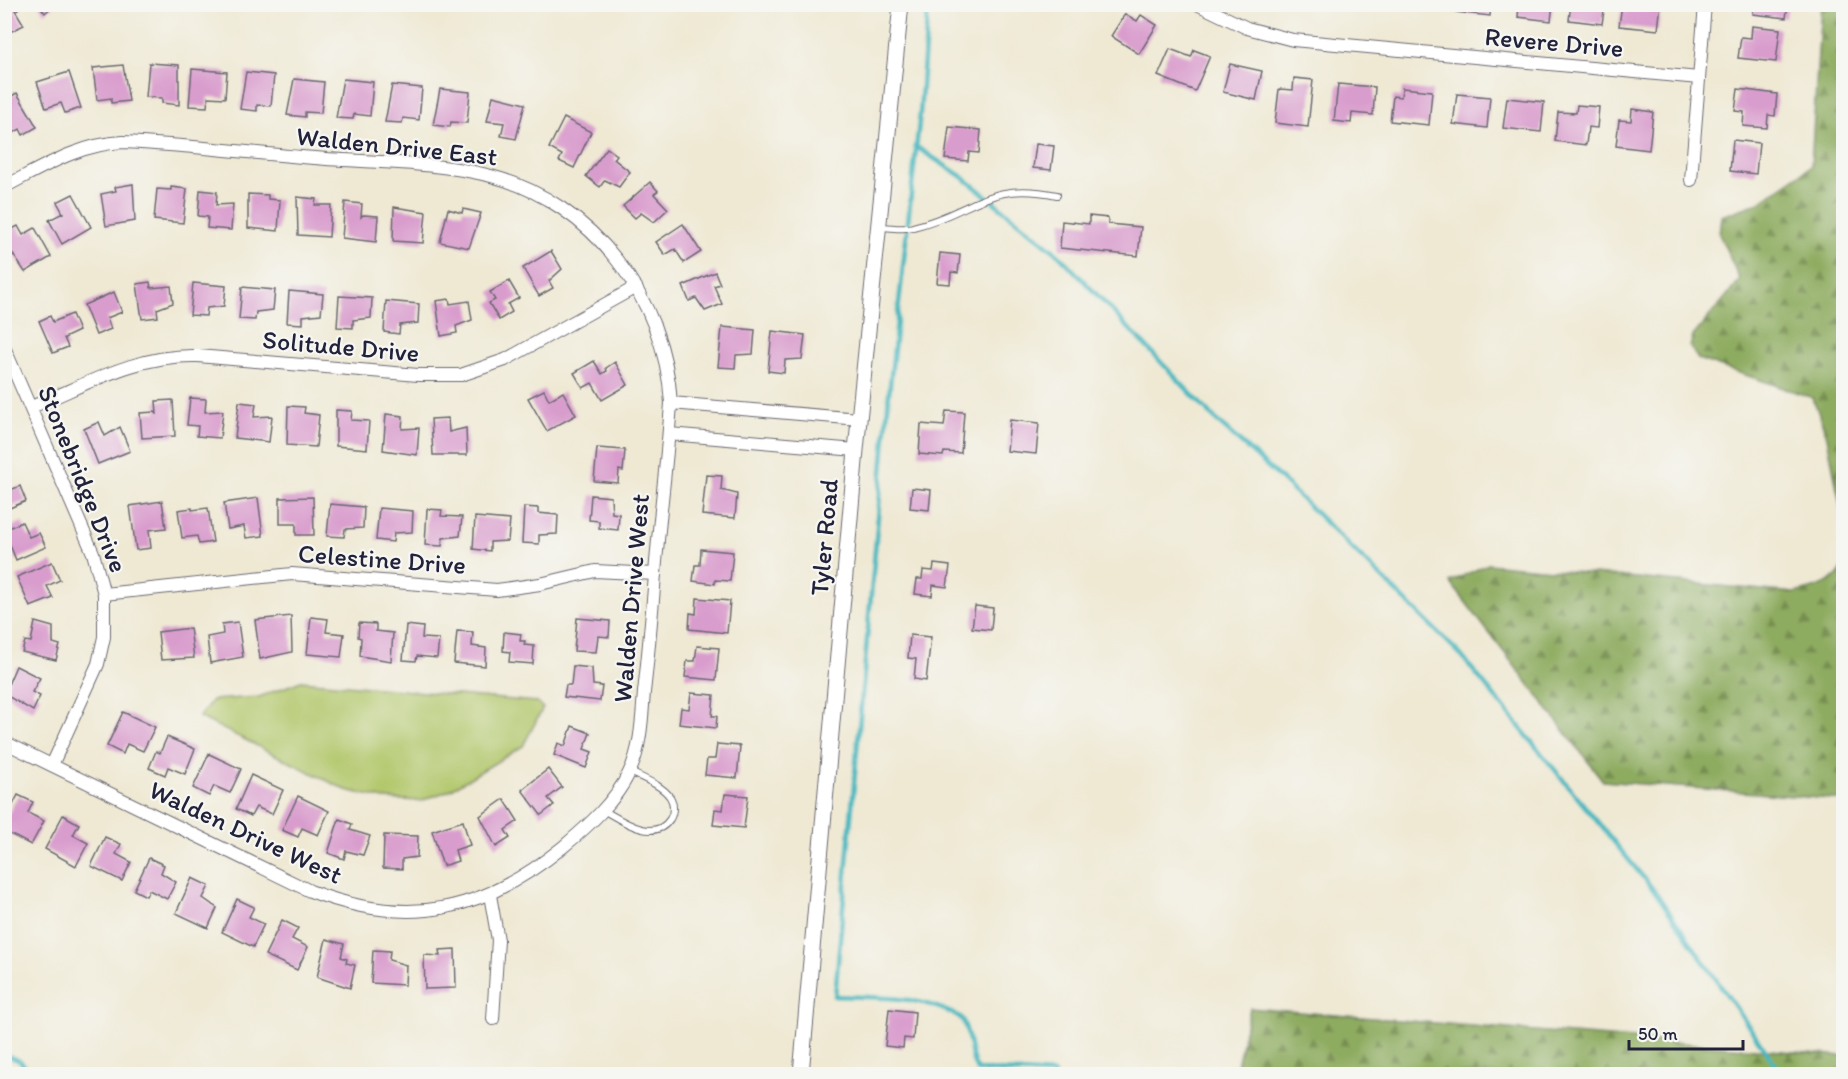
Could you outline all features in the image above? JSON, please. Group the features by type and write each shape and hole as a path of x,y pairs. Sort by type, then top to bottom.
{"street":[{"name":"Tyler Road","path":"801,1074 856,450 901,4"},
{"name":"Revere Drive","path":"1197,4 1247,28 1293,40 1699,78"},
{"path":"1691,180 1705,4"},
{"name":"Walden Drive East","path":"4,187 67,155 105,143 118,142 473,172 518,184 557,206 606,246 636,287 658,336 668,374 671,403 669,434"},
{"name":"Solitude Drive","path":"30,407 118,369 169,356 198,356 418,375 461,375 506,360 636,287"},
{"name":"Stonebridge Drive","path":"4,347 93,553 104,594 104,638 98,664 52,765"},
{"path":"671,403 859,419"},
{"path":"669,434 856,450"},
{"name":"Walden Drive West","path":"4,742 299,886 334,900 403,910 454,906 490,895 529,875 589,826 630,772 642,712 669,434"},
{"name":"Celestine Drive","path":"104,594 292,574 497,590 540,584 595,571 655,574"},
{"path":"490,895 498,940 493,1020"}],"lane":[{"path":"880,227 912,228 982,197 1001,192 1033,190 1057,195"},
{"path":"603,810 642,830 656,829 667,823 673,814 669,795 630,772"}],"green space":[{"path":"1821,5 1844,5 1843,519 1827,437 1813,398 1698,359 1690,347 1693,336 1740,280 1719,234 1721,216 1758,203 1811,166"},
{"path":"1488,564 1794,593 1830,581 1836,577 1843,565 1843,800 1603,781 1450,582"},
{"path":"301,681 536,702 543,708 523,746 450,790 421,801 384,799 346,790 199,717 212,700 259,697"},
{"path":"1250,1008 1843,1056 1843,1074 1235,1074"}],"building":[{"path":"4,4 16,4 18,9 15,10 24,25 4,35"},
{"path":"38,4 55,4 45,13"},
{"path":"1407,4 1425,4 1425,8"},
{"path":"1457,4 1491,4 1490,16 1456,12"},
{"path":"1519,4 1553,4 1551,21 1518,17"},
{"path":"1571,4 1605,4 1602,24 1569,20"},
{"path":"1622,4 1661,4 1658,30 1619,26"},
{"path":"1754,4 1788,4 1786,18 1753,14"},
{"path":"1125,14 1137,21 1141,15 1157,25 1139,54 1111,36"},
{"path":"1752,26 1780,29 1776,62 1738,58 1741,37 1751,38"},
{"path":"1170,49 1191,57 1194,50 1210,56 1195,91 1158,76"},
{"path":"149,63 179,65 179,105 162,103 162,98 146,97"},
{"path":"1230,64 1262,71 1256,100 1223,92"},
{"path":"123,65 129,101 111,103 111,98 97,100 93,68"},
{"path":"192,69 227,72 225,98 208,97 207,107 189,106"},
{"path":"69,72 81,108 65,113 61,103 46,108 37,82"},
{"path":"246,72 274,75 271,106 257,105 257,111 240,109"},
{"path":"1294,78 1313,80 1308,127 1275,123 1279,89 1293,90"},
{"path":"294,79 324,82 321,113 305,112 305,117 287,115"},
{"path":"343,79 373,82 370,116 354,114 353,119 336,118"},
{"path":"1338,84 1375,87 1373,115 1352,113 1351,123 1334,121"},
{"path":"392,85 422,88 419,120 403,118 402,123 385,122"},
{"path":"1402,88 1432,91 1429,125 1390,121 1393,96 1401,97"},
{"path":"440,89 470,92 467,123 451,122 450,127 433,125"},
{"path":"1738,89 1777,94 1775,116 1768,115 1767,128 1743,126 1744,112 1735,111"},
{"path":"17,93 37,127 23,135 20,129 8,136 4,130 4,100"},
{"path":"1457,94 1490,97 1487,128 1453,124"},
{"path":"493,96 525,104 516,139 501,136 504,123 487,121"},
{"path":"1507,98 1544,102 1541,132 1503,128"},
{"path":"1577,105 1599,107 1597,128 1588,127 1586,145 1555,141 1558,112 1576,113"},
{"path":"1632,109 1653,112 1649,150 1616,146 1619,120 1631,121"},
{"path":"564,118 591,132 574,168 559,161 562,155 549,148"},
{"path":"949,127 981,130 979,153 969,152 968,161 945,159"},
{"path":"1733,140 1759,143 1756,174 1730,171"},
{"path":"1036,144 1054,146 1051,170 1033,168"},
{"path":"607,148 617,155 614,159 630,172 619,187 605,180 600,187 586,176"},
{"path":"650,182 658,191 654,194 668,209 654,222 641,213 635,218 623,206"},
{"path":"133,184 135,221 106,226 101,194 116,191 115,187"},
{"path":"171,187 187,189 183,223 154,220 157,189 171,190"},
{"path":"200,190 217,192 216,205 233,204 231,230 207,228 208,217 198,216"},
{"path":"73,194 91,227 62,244 49,220 63,213 57,202"},
{"path":"248,194 268,195 268,199 280,200 278,231 248,228"},
{"path":"297,197 316,199 315,205 331,205 329,237 298,235"},
{"path":"345,202 362,204 361,217 363,215 378,216 376,242 342,238"},
{"path":"394,207 426,212 423,243 393,241"},
{"path":"448,209 462,213 463,209 481,213 469,248 440,242"},
{"path":"1089,216 1108,218 1108,224 1141,227 1138,256 1060,248 1062,221 1089,224"},
{"path":"683,224 701,252 684,263 675,249 665,255 656,242"},
{"path":"18,226 23,235 35,228 51,257 25,272 4,241 4,233"},
{"path":"551,251 562,269 549,281 553,288 539,296 523,268"},
{"path":"940,253 960,255 958,273 951,272 950,284 937,283"},
{"path":"715,272 720,284 714,286 722,304 705,311 696,298 689,301 683,286"},
{"path":"509,281 519,298 508,304 512,312 499,320 489,303 495,300 490,292"},
{"path":"150,282 151,288 171,286 173,303 157,309 158,317 142,319 137,284"},
{"path":"193,283 226,286 224,306 207,308 206,316 190,315"},
{"path":"242,287 275,290 273,310 256,312 255,320 239,319"},
{"path":"289,291 323,294 321,314 303,316 303,324 287,323"},
{"path":"114,292 122,312 107,318 111,329 96,335 84,305"},
{"path":"339,296 372,298 371,318 353,320 353,328 337,327"},
{"path":"449,299 450,304 469,301 472,320 456,326 457,333 441,336 436,301"},
{"path":"386,301 419,304 418,323 400,325 399,334 384,332"},
{"path":"72,314 79,331 64,338 68,347 53,353 39,321 50,316 53,322"},
{"path":"722,327 755,330 753,354 736,355 735,368 718,367"},
{"path":"772,331 805,335 802,359 785,360 784,373 768,371"},
{"path":"594,361 602,374 615,362 628,385 602,400 592,383 583,388 574,373"},
{"path":"544,390 549,400 563,392 576,415 547,431 528,398"},
{"path":"190,398 206,399 205,412 223,411 220,438 197,436 198,426 187,425"},
{"path":"173,400 175,436 142,438 140,413 155,412 157,414 156,401"},
{"path":"239,402 256,404 254,417 272,416 269,442 235,438"},
{"path":"288,406 305,407 304,413 319,415 316,447 287,445"},
{"path":"336,410 352,411 351,420 369,421 367,449 336,446"},
{"path":"946,411 964,412 961,453 944,452 943,456 919,454 921,424 944,426"},
{"path":"386,414 403,416 402,429 419,428 417,455 383,450"},
{"path":"448,418 449,432 466,428 467,455 433,455 431,419"},
{"path":"1010,420 1039,423 1036,454 1007,451"},
{"path":"99,422 105,436 120,427 130,451 98,464 84,429"},
{"path":"597,448 625,450 623,471 619,470 618,483 594,481"},
{"path":"706,475 722,476 721,490 737,494 735,518 702,515"},
{"path":"5,482 8,491 20,486 26,501 5,510"},
{"path":"912,488 931,490 929,510 910,508"},
{"path":"591,495 611,497 612,513 619,514 618,530 599,528 599,521 589,520"},
{"path":"313,497 314,535 296,535 296,524 280,524 280,498"},
{"path":"258,498 263,536 246,538 244,526 228,529 224,503"},
{"path":"162,501 166,528 149,530 151,548 136,550 130,506"},
{"path":"330,504 364,507 363,528 345,529 344,537 327,536"},
{"path":"524,507 538,508 538,513 558,515 557,534 539,535 539,544 522,543"},
{"path":"192,508 192,510 208,508 213,542 199,544 197,536 182,538 178,510"},
{"path":"379,508 413,511 412,532 394,533 393,542 376,540"},
{"path":"427,509 442,510 441,516 462,517 460,536 443,538 442,546 425,545"},
{"path":"475,517 510,520 508,541 490,542 490,551 473,549"},
{"path":"22,522 29,537 39,533 46,547 16,560 4,530"},
{"path":"701,549 733,552 730,581 715,580 715,584 693,581 695,565 700,565"},
{"path":"52,562 60,580 47,586 53,598 30,607 17,577"},
{"path":"934,564 950,566 947,587 933,585 932,596 915,594 917,579 922,579 923,570 933,571"},
{"path":"697,598 730,601 727,633 689,629 690,613 696,614"},
{"path":"975,606 993,608 991,630 972,628"},
{"path":"291,616 292,652 260,659 255,620"},
{"path":"311,617 328,619 326,632 344,634 341,657 307,654"},
{"path":"577,618 610,621 609,637 598,636 596,652 574,651"},
{"path":"35,622 53,627 53,643 60,645 56,660 22,652 25,641 31,642"},
{"path":"238,622 243,657 210,663 207,637 223,634 222,624"},
{"path":"359,623 376,624 376,631 393,633 391,661 360,656"},
{"path":"406,625 423,627 422,638 439,639 437,658 417,656 416,661 403,660"},
{"path":"190,628 194,658 161,660 158,632"},
{"path":"457,631 473,632 472,646 486,648 485,666 454,663"},
{"path":"504,632 521,634 520,641 525,641 524,645 534,646 533,664 509,662 510,652 503,651"},
{"path":"910,635 931,637 926,681 914,679 916,659 908,658"},
{"path":"697,646 719,648 716,680 685,677 687,661 695,661"},
{"path":"16,666 40,678 32,692 40,696 33,711 4,694"},
{"path":"573,666 592,668 593,685 602,686 600,701 564,697 566,685 571,685"},
{"path":"691,693 714,695 712,716 717,716 716,728 679,724 681,708 689,709"},
{"path":"123,712 155,727 143,751 127,744 123,754 107,746"},
{"path":"572,726 590,733 584,749 592,752 586,768 554,755 558,743 565,746"},
{"path":"167,737 195,749 185,774 168,767 165,775 149,768 156,751 160,753"},
{"path":"717,744 740,746 737,778 705,775 707,759 715,759"},
{"path":"209,754 241,769 230,793 214,786 209,796 193,788"},
{"path":"548,769 562,787 548,798 554,805 541,815 522,790"},
{"path":"251,775 283,790 272,814 256,807 251,816 236,809"},
{"path":"725,794 748,796 744,828 713,825 715,809 723,810"},
{"path":"18,795 33,802 28,813 44,821 31,845 4,831 4,822"},
{"path":"298,796 329,811 318,835 302,828 298,837 282,830"},
{"path":"504,799 518,821 505,830 510,838 496,847 480,816"},
{"path":"63,815 79,824 73,835 88,843 76,866 45,849"},
{"path":"339,819 352,824 350,830 370,836 363,855 346,851 344,859 328,853"},
{"path":"463,821 470,845 455,850 458,861 443,866 432,831"},
{"path":"384,835 418,836 417,857 402,859 402,869 383,868"},
{"path":"105,837 121,844 116,854 131,862 122,881 91,866"},
{"path":"149,858 164,865 161,873 176,882 167,899 149,890 146,896 134,890"},
{"path":"192,878 209,886 203,898 217,908 208,928 176,913"},
{"path":"237,899 254,907 249,917 264,924 253,947 222,932"},
{"path":"282,920 298,928 292,939 308,947 297,970 265,955"},
{"path":"326,939 344,944 341,957 347,959 346,963 355,965 350,988 317,977"},
{"path":"455,949 456,988 425,989 424,955 440,956 439,950"},
{"path":"373,950 390,951 389,960 406,965 405,985 371,983"},
{"path":"889,1009 915,1012 913,1039 904,1038 903,1048 885,1046"},
{"path":"861,1071 883,1073 883,1074 861,1074"}],"waterway":[{"path":"928,4 920,113 889,394 835,996 900,999 932,1005 962,1019 973,1061 978,1070 1054,1074"},
{"path":"915,146 964,178 1059,255 1218,422 1279,477 1459,653 1656,893 1782,1074"},
{"path":"4,1054 20,1061 32,1074"}]}
